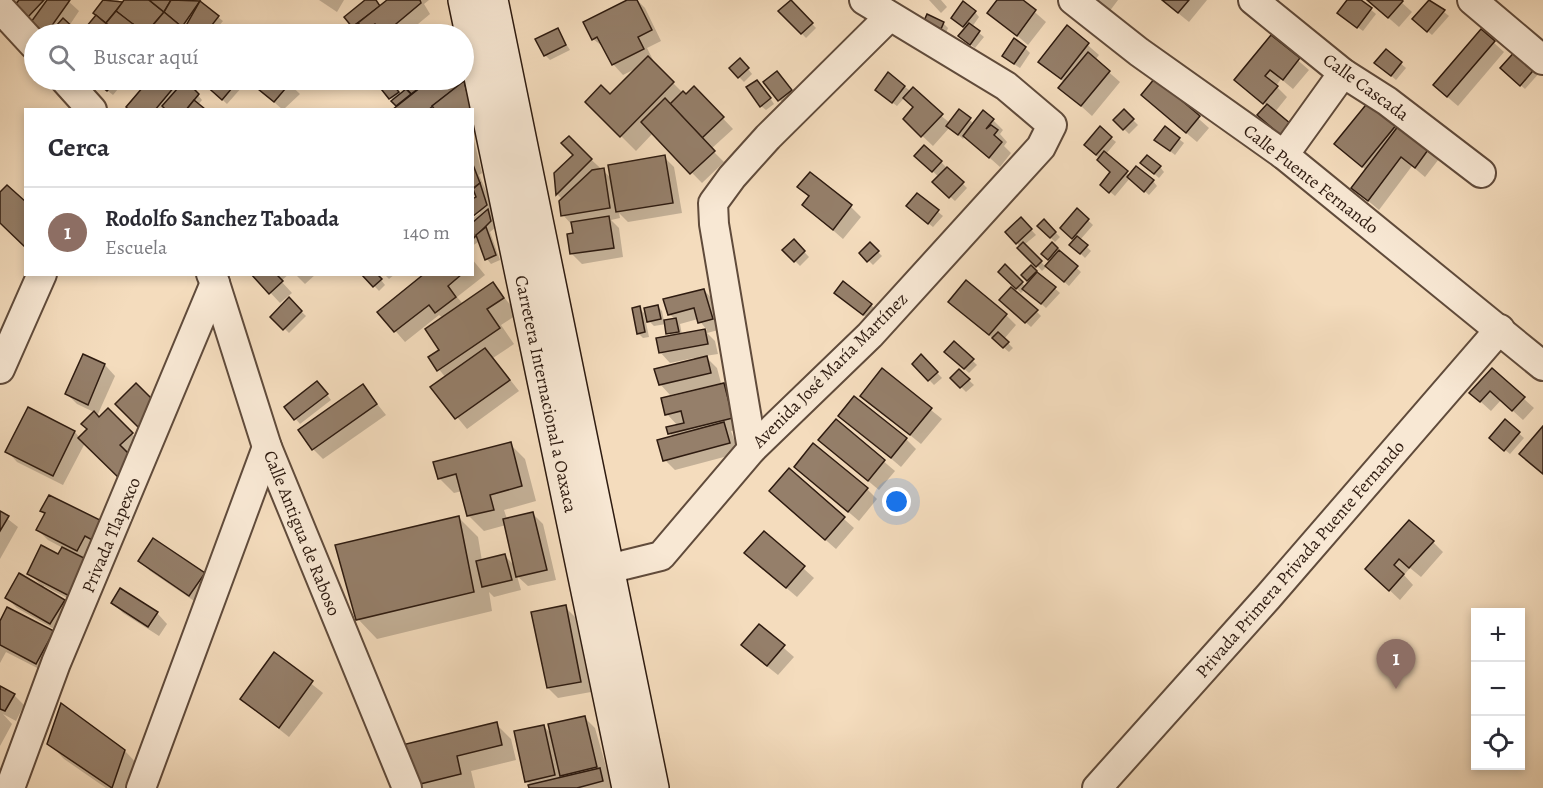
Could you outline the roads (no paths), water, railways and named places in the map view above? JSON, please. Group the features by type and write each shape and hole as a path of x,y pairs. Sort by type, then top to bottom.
{"street":[{"name":"Carretera Internacional a Oaxaca","path":"465,0 471,24"},
{"name":"Carretera Internacional a Oaxaca","path":"491,0 595,572 628,788"},
{"path":"752,449 714,225 713,203 732,177 768,137 889,17 864,0"},
{"name":"Calle Puente Fernando","path":"1073,0 1139,52 1284,155 1543,366"},
{"name":"Calle Cascada","path":"1253,0 1343,73 1387,101 1481,173"},
{"path":"1472,0 1543,60"},
{"name":"Avenida José María Martínez","path":"595,572 660,556 752,449 870,335 1041,147 1052,124 1006,86 889,17"},
{"path":"5,24 24,38"},
{"name":"Carretera Internacional a Oaxaca","path":"474,39 578,486"},
{"path":"1284,155 1343,73"},
{"path":"74,90 90,108"},
{"path":"0,369 41,276"},
{"name":"Calle Antigua de Raboso","path":"213,279 267,447 406,788"},
{"name":"Privada Tlapexco","path":"10,788 56,663 213,279"},
{"name":"Privada Primera Privada Puente Fernando","path":"1097,788 1269,597 1500,329"},
{"path":"141,788 267,447"},
{"name":"Carretera Internacional a Oaxaca","path":"595,572 652,788"}],"place":[{"name":"Rodolfo Sanchez Taboada","path":"1396,689"}]}
